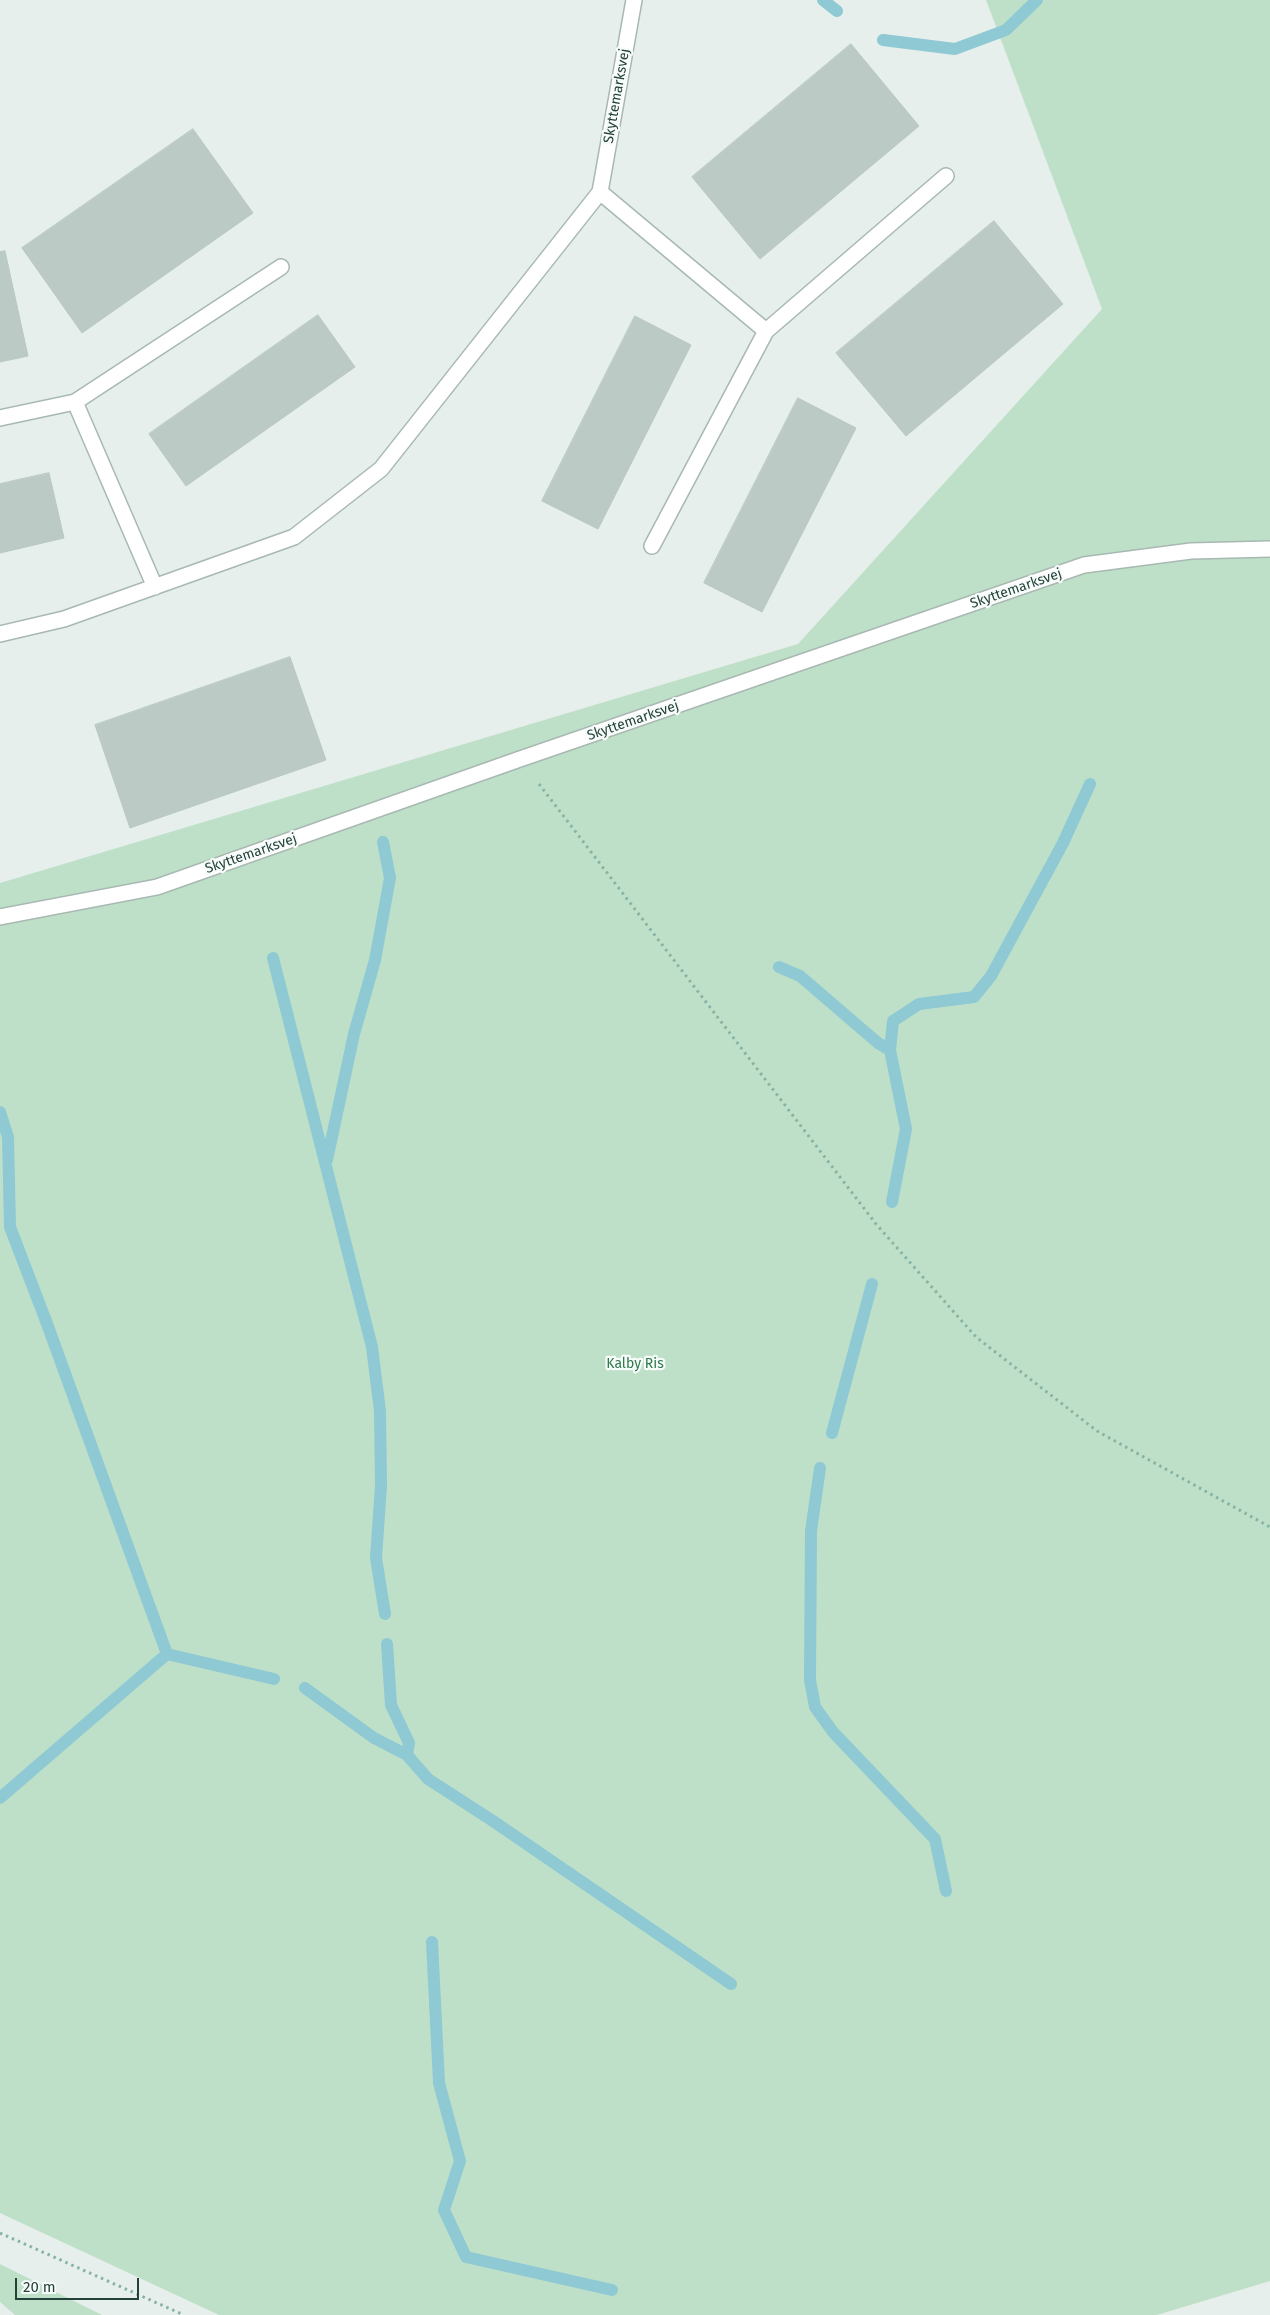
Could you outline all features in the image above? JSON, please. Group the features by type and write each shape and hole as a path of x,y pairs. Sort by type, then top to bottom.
{"street":[{"name":"Skyttemarksvej","path":"600,192 634,0"},
{"path":"652,546 766,331 946,176"},
{"path":"0,634 64,619 294,538 381,469 600,192 766,331"},
{"path":"0,418 75,402 281,267"},
{"path":"75,402 155,587"},
{"name":"Skyttemarksvej","path":"0,917 157,887 520,759 1084,565 1191,551 1270,549"}],"path":[{"path":"520,759 876,1224 976,1336 1097,1431 1270,1527"},
{"path":"0,2233 184,2315"}],"green space":[{"name":"Kalby Ris","path":"986,0 1270,0 1270,2281 1157,2315 219,2315 0,2213 0,883 798,644 1102,309"},
{"path":"0,2264 102,2315 15,2315 0,2302"}],"building":[{"path":"851,44 919,126 760,259 692,177"},
{"path":"193,129 253,213 82,333 22,248"},
{"path":"994,221 1063,304 906,436 836,353"},
{"path":"5,251 28,356 0,362 0,252"},
{"path":"318,315 355,367 186,486 149,434"},
{"path":"635,316 691,345 598,529 542,501"},
{"path":"798,398 856,428 762,612 704,583"},
{"path":"49,473 64,538 0,553 0,484"},
{"path":"290,657 326,760 130,828 95,725"}],"waterway":[{"path":"823,0 837,11"},
{"path":"883,40 955,49 1006,30 1037,0"},
{"path":"892,1202 906,1129 890,1050 893,1021 919,1004 974,997 991,976 1063,843 1090,784"},
{"path":"327,1160 354,1034 375,960 390,878 383,842"},
{"path":"273,958 372,1347 380,1411 381,1485 376,1558 385,1614"},
{"path":"779,967 800,976 878,1043 890,1050"},
{"path":"0,1112 8,1137 10,1227 167,1654 274,1679"},
{"path":"832,1433 872,1284"},
{"path":"820,1468 811,1531 810,1680 815,1707 833,1732 935,1839 946,1891"},
{"path":"387,1644 391,1705 409,1743 407,1755"},
{"path":"0,1798 167,1654"},
{"path":"305,1688 374,1738 407,1755 428,1779 493,1821 731,1984"},
{"path":"432,1942 439,2083 460,2161 444,2210 466,2257 612,2290"}]}
